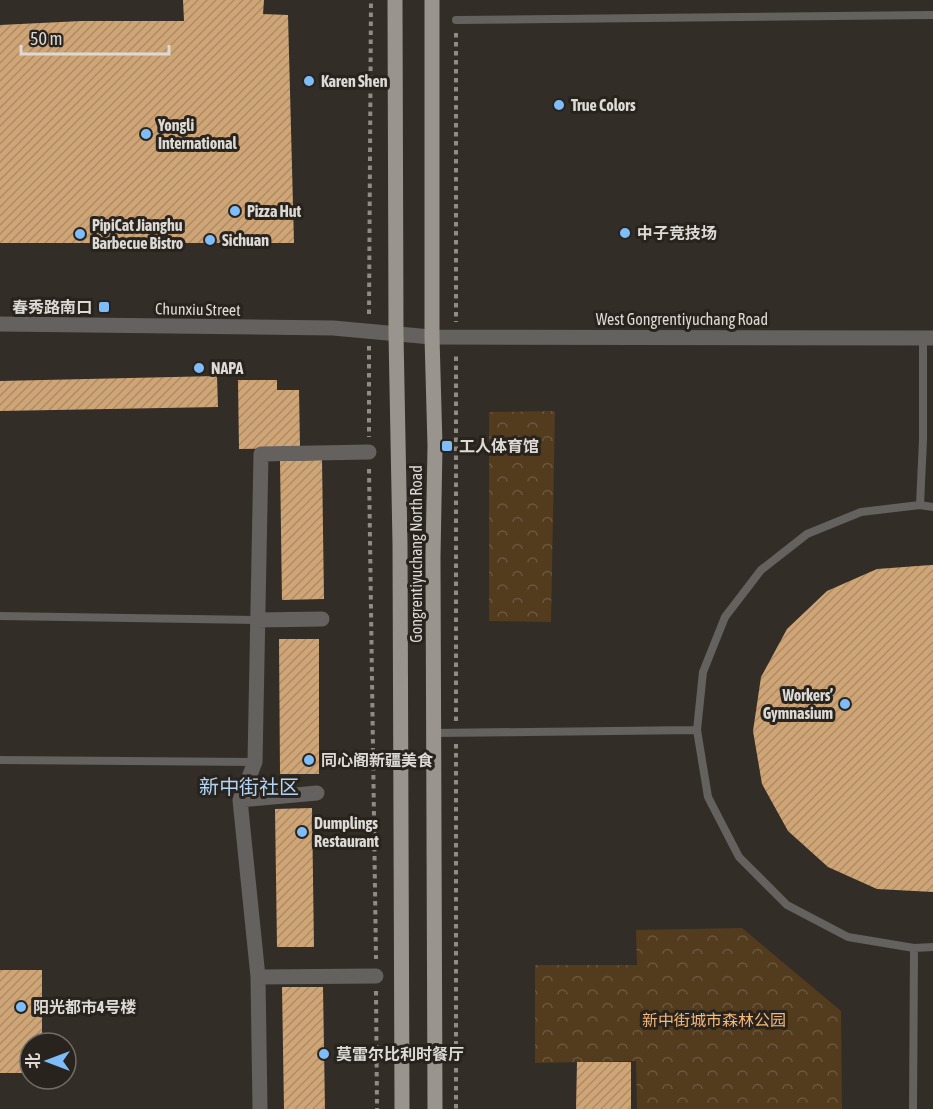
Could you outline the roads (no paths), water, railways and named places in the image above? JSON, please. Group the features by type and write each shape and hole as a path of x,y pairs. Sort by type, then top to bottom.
{"main road":[{"name":"Gongrentiyuchang North Road","path":"394,0 400,544 402,1109"},
{"name":"Gongrentiyuchang North Road","path":"432,0 435,1109"}],"street":[{"name":"Chunxiu Street","path":"0,324 333,328 432,337"},
{"name":"West Gongrentiyuchang Road","path":"432,337 928,338"},
{"path":"260,1109 258,977 240,800 255,762 261,454 369,452"},
{"path":"257,620 322,619"},
{"path":"240,800 317,793"},
{"path":"258,977 376,976"}],"lane":[{"path":"456,20 933,15"},
{"path":"920,505 928,338"},
{"path":"933,507 920,505 861,512 850,516 807,534 761,570 725,617 703,672 697,730 708,797 739,857 787,905 848,937 914,948 933,947"},
{"path":"0,616 257,620"},
{"path":"434,733 697,730"},
{"path":"0,760 255,762"},
{"path":"913,1109 914,948"}],"place":[{"name":"Karen Shen","path":"309,81"},
{"name":"True Colors","path":"559,105"},
{"name":"Yongli International","path":"146,134"},
{"name":"Pizza Hut","path":"235,211"},
{"name":"中子竞技场","path":"625,233"},
{"name":"PipiCat Jianghu Barbecue Bistro","path":"80,234"},
{"name":"Sichuan","path":"210,240"},
{"name":"春秀路南口","path":"104,307"},
{"name":"NAPA","path":"199,368"},
{"name":"工人体育馆","path":"447,446"},
{"name":"Workers’ Gymnasium","path":"845,704"},
{"name":"同心阁新疆美食","path":"309,760"},
{"name":"Dumplings Restaurant","path":"302,832"},
{"name":"阳光都市4号楼","path":"21,1007"},
{"name":"莫雷尔比利时餐厅","path":"324,1054"}],"district":[{"name":"新中街社区","path":"249,786"}],"park label":[{"name":"新中街城市森林公园","path":"714,1020"}]}
